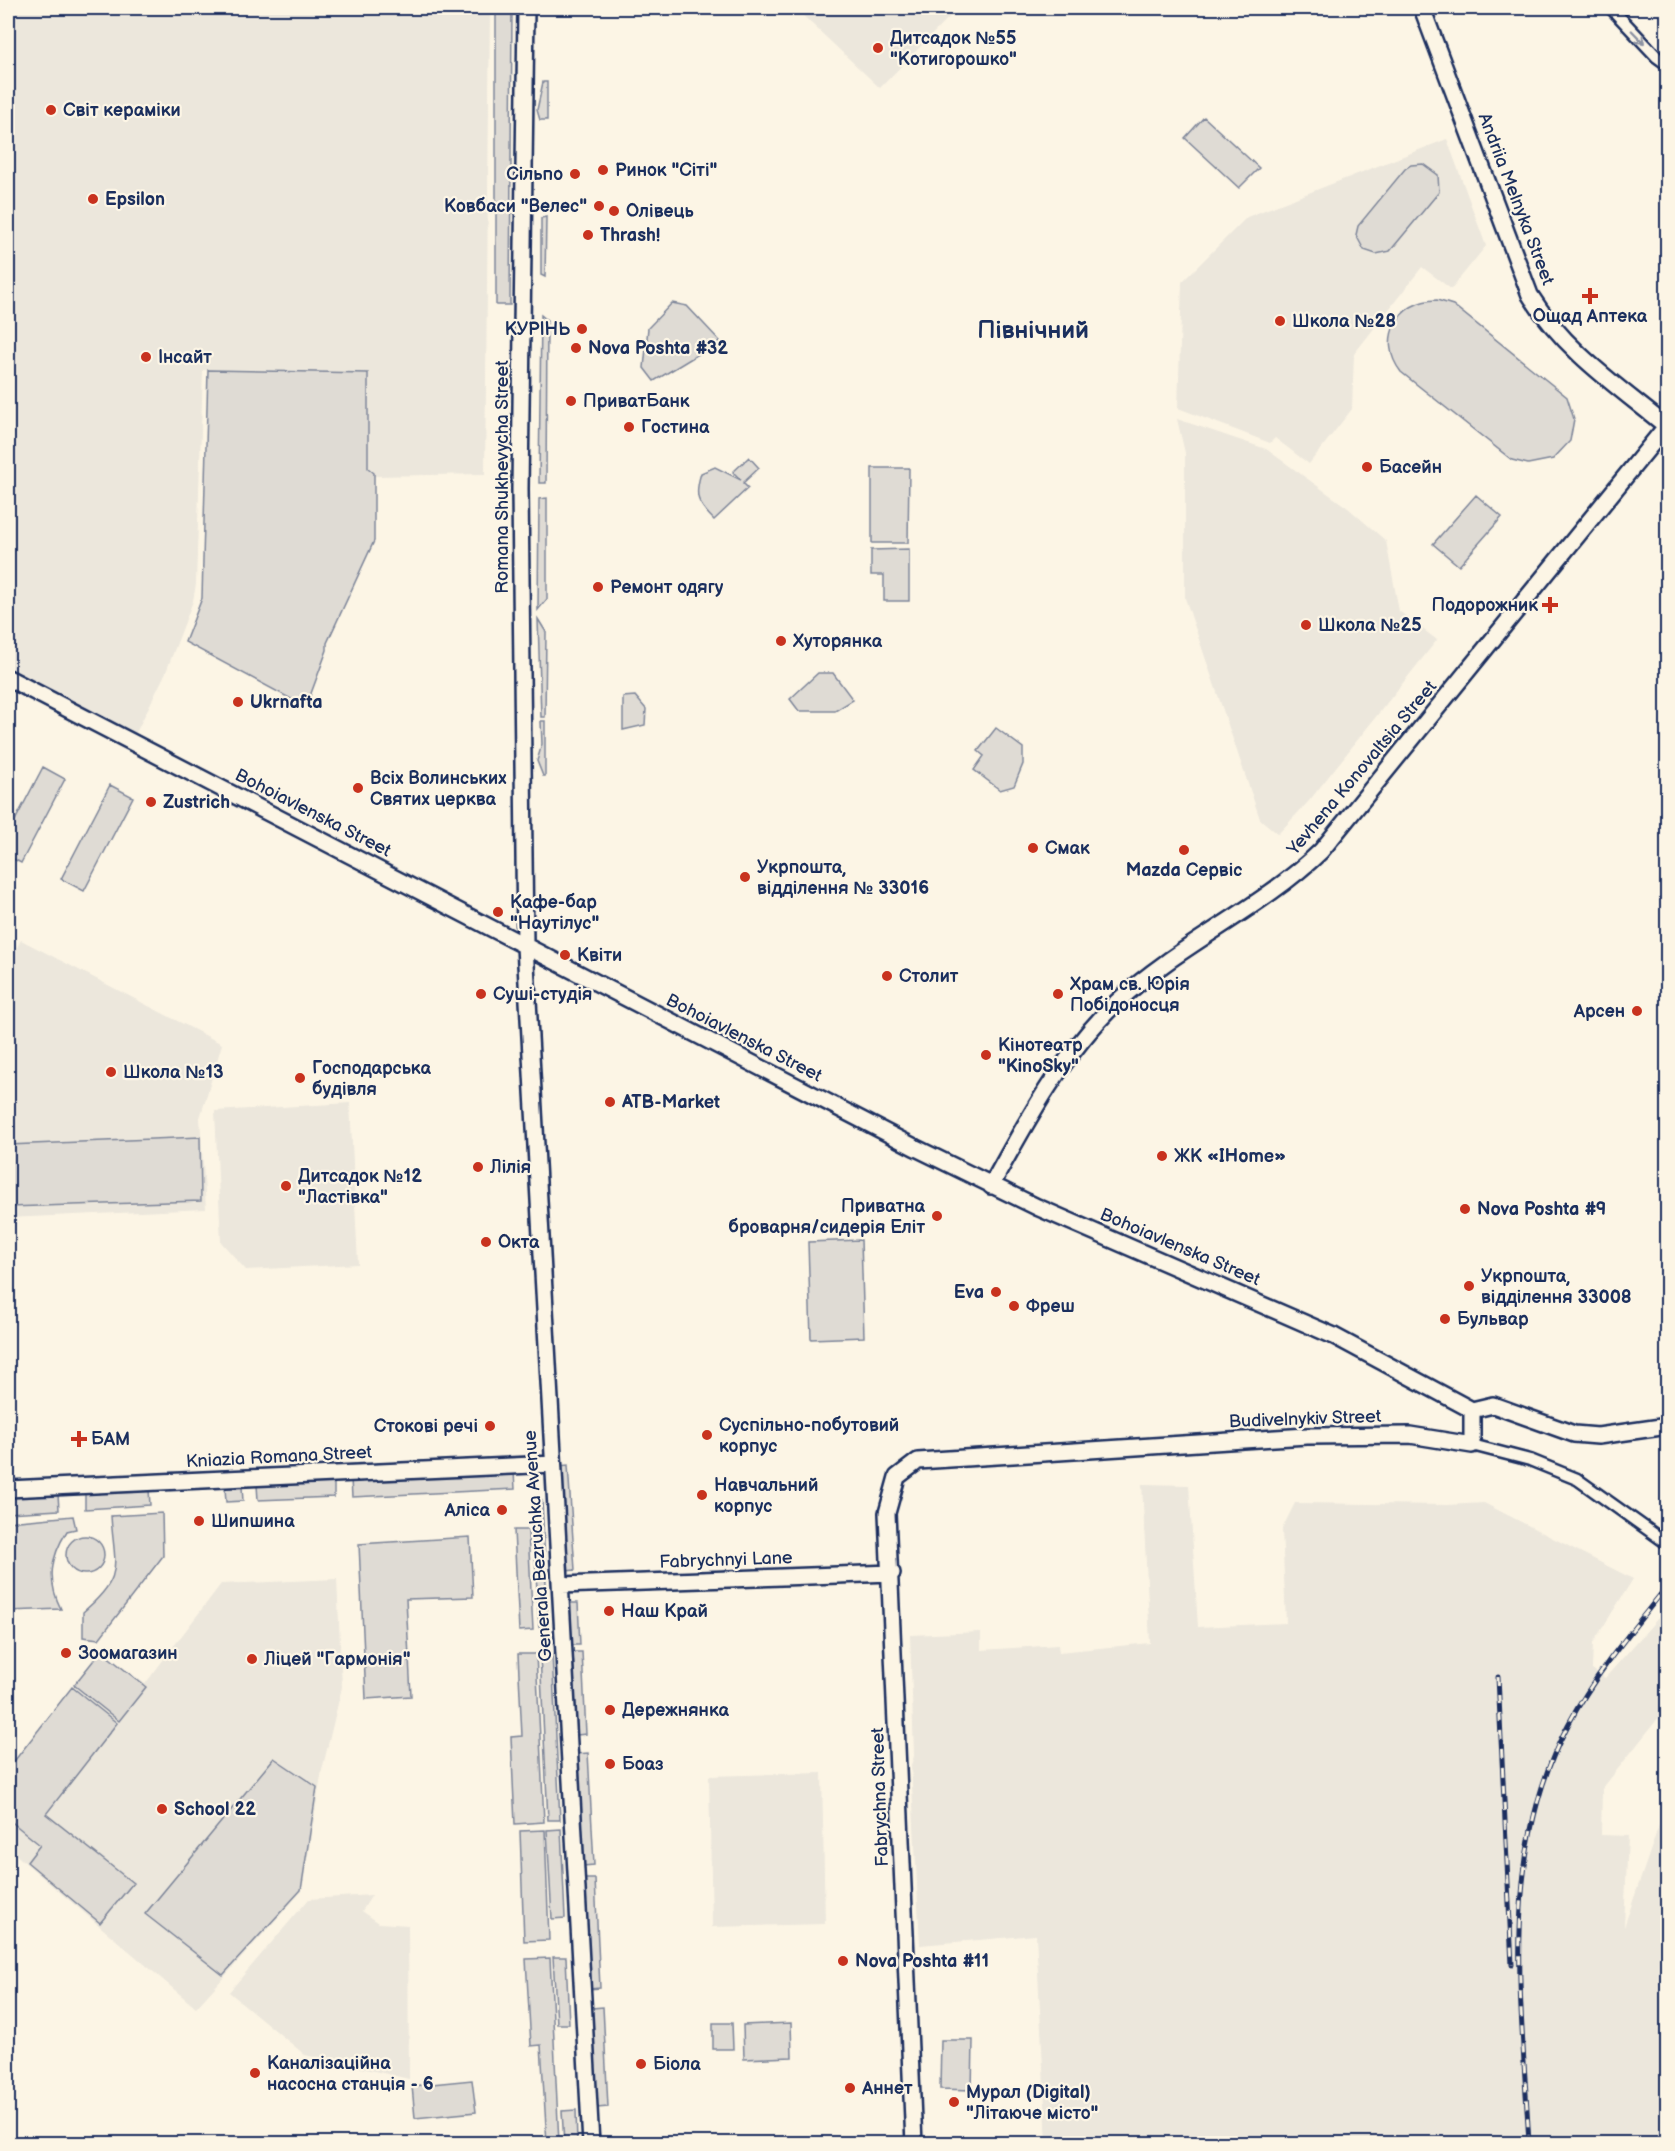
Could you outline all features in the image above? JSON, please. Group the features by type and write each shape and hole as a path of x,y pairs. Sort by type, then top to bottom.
{"street":[{"name":"Romana Shukhevycha Street","path":"525,946 520,489 526,8"},
{"name":"Andriia Melnyka Street","path":"1422,8 1530,295 1548,324 1572,348 1606,380 1667,425"},
{"path":"1611,8 1657,57 1668,65"},
{"name":"Yevhena Konovaltsia Street","path":"991,1186 1034,1112 1092,1028 1118,1001 1150,976 1279,889 1321,851 1667,425"},
{"name":"Bohoiavlenska Street","path":"8,678 991,1186 1334,1336 1472,1410"},
{"name":"Generala Bezruchka Avenue","path":"525,946 591,2144"},
{"path":"1472,1445 1472,1410 1493,1405 1574,1434 1598,1436 1668,1426"},
{"name":"Budivelnykiv Street","path":"918,1461 1307,1436 1410,1435 1472,1445 1530,1460 1577,1479 1668,1544"},
{"name":"Fabrychna Street","path":"914,2144 892,1573 887,1513 897,1477 918,1461"},
{"name":"Kniazia Romana Street","path":"8,1489 553,1464"},
{"name":"Fabrychnyi Lane","path":"561,1585 892,1573"}],"shaded area":[{"path":"8,8 490,8 485,474 374,476 368,468 368,373 203,370 196,584 193,601 166,672 132,741 8,678"},
{"path":"496,8 512,8 510,305 496,305"},
{"name":"Дитсадок №55 \"Котигорошко\"","path":"795,8 958,8 880,88"},
{"path":"543,82 547,82 547,120 540,120 537,110"},
{"path":"1204,117 1259,168 1239,188 1185,138"},
{"name":"Школа №28","path":"1447,139 1486,246 1451,289 1422,267 1354,354 1352,409 1309,464 1275,438 1270,443 1178,408 1182,282 1247,217"},
{"path":"1423,164 1438,175 1439,192 1390,251 1376,254 1364,250 1356,235 1358,226 1405,169 1411,165"},
{"path":"546,217 545,277 541,275 541,218"},
{"path":"1437,300 1453,305 1567,397 1574,419 1570,441 1553,459 1528,464 1512,460 1401,372 1394,360 1391,347 1391,335 1395,324 1411,307"},
{"path":"672,303 687,306 720,341 654,381 644,368 648,328"},
{"path":"541,315 547,320 546,483 539,483"},
{"path":"208,370 368,373 368,468 374,473 374,541 327,643 327,650 306,707 185,642 202,598"},
{"name":"Школа №25","path":"1177,419 1266,449 1348,508 1386,541 1399,611 1437,640 1309,801 1278,834 1260,819 1185,598 1185,453"},
{"path":"749,457 759,468 743,483 748,488 714,520 698,499 701,473 715,467 741,480 733,472"},
{"path":"872,468 909,468 908,543 872,543"},
{"path":"1476,495 1502,517 1459,566 1433,544"},
{"path":"547,498 547,599 538,610 539,499"},
{"path":"909,549 909,601 884,601 884,575 871,575 871,550"},
{"path":"538,619 546,632 545,717 541,717"},
{"path":"818,673 833,673 853,700 835,711 799,711 790,699"},
{"path":"635,696 646,709 645,725 623,730 623,697"},
{"path":"541,721 545,721 545,776 537,761 542,744"},
{"path":"996,728 1023,748 1023,764 1014,786 1000,790 974,770 984,756 978,751"},
{"path":"43,767 65,779 21,863 8,856 8,834"},
{"path":"110,785 133,797 84,891 61,879"},
{"name":"Школа №13","path":"21,940 222,1044 200,1118 206,1209 8,1218 8,965"},
{"name":"Дитсадок №12 \"Ластівка\"","path":"350,1103 358,1264 246,1270 221,1242 215,1111"},
{"path":"200,1137 201,1201 8,1207 8,1145"},
{"path":"861,1240 864,1337 811,1339 808,1242"},
{"path":"568,1465 575,1570 566,1571 559,1466"},
{"path":"514,1472 515,1489 352,1497 351,1479"},
{"path":"334,1481 334,1497 258,1500 257,1485"},
{"path":"1142,1484 1189,1485 1198,1627 1286,1623 1282,1529 1295,1503 1447,1505 1484,1503 1633,1579 1593,1643 1592,1669 1605,1678 1667,1608 1667,1707 1602,1789 1601,1835 1628,1836 1624,1927 1667,1802 1667,2143 1047,2143 1036,1935 920,1945 911,1765 914,1756 910,1635 981,1632 981,1650 1058,1645 1059,1652 1150,1643"},
{"path":"242,1487 243,1501 226,1502 225,1488"},
{"path":"149,1490 150,1505 85,1509 85,1494"},
{"path":"58,1494 59,1510 8,1513 8,1497"},
{"path":"532,1500 542,1500 548,1627 539,1627"},
{"path":"162,1513 163,1556 99,1639 83,1637 83,1612 97,1600 112,1579 115,1559 111,1516"},
{"path":"73,1516 76,1529 67,1531 61,1541 52,1570 54,1589 61,1609 8,1611 8,1522"},
{"path":"514,1530 528,1530 533,1630 519,1631"},
{"path":"85,1536 98,1542 104,1555 98,1568 85,1574 72,1568 66,1555 72,1542"},
{"path":"470,1537 473,1597 406,1599 411,1696 366,1699 359,1544"},
{"name":"School 22","path":"337,1579 342,1687 322,1770 302,1891 196,2008 8,1848 8,1769 101,1650 145,1684 221,1584"},
{"path":"570,1603 578,1603 580,1645 572,1645"},
{"path":"101,1651 146,1687 119,1721 74,1685"},
{"path":"573,1652 582,1652 586,1734 577,1735"},
{"path":"552,1653 560,1820 548,1820 540,1654"},
{"path":"518,1654 536,1654 544,1822 515,1824 511,1737 522,1736"},
{"path":"72,1687 117,1723 46,1814 133,1883 100,1923 27,1862 40,1845 8,1819 8,1769"},
{"path":"588,1753 594,1865 583,1866 577,1754"},
{"path":"274,1758 317,1787 301,1890 223,1975 145,1914"},
{"path":"822,1773 825,1924 712,1927 709,1776"},
{"path":"561,1829 565,1918 552,1919 547,1830"},
{"path":"545,1830 549,1940 524,1941 520,1831"},
{"path":"584,1879 595,1879 600,1988 589,1989"},
{"path":"372,1895 362,1911 379,1923 408,1925 409,2079 305,2055 229,1992 309,1899"},
{"path":"553,1957 566,1957 569,2024 557,2024"},
{"path":"550,1958 559,2143 547,2143 541,2045 531,2046 526,1959"},
{"path":"603,2007 608,2107 597,2108 592,2008"},
{"path":"713,2023 732,2023 733,2049 713,2049"},
{"path":"791,2023 792,2057 744,2059 743,2025"},
{"path":"941,2040 973,2040 972,2090 940,2089"},
{"path":"472,2080 476,2112 415,2118 412,2086"},
{"path":"576,2110 577,2143 564,2143 562,2111"}],"railway":[{"path":"1529,2144 1522,2038 1520,1930 1523,1877 1532,1825 1546,1774 1568,1725 1590,1688 1668,1585"},
{"path":"1498,1677 1512,1965"}],"place":[{"name":"Дитсадок №55 \"Котигорошко\"","path":"878,48"},
{"name":"Світ кераміки","path":"51,110"},
{"name":"Ринок \"Сіті\"","path":"603,170"},
{"name":"Сільпо","path":"575,174"},
{"name":"Epsilon","path":"93,199"},
{"name":"Ковбаси \"Велес\"","path":"599,206"},
{"name":"Олівець","path":"614,211"},
{"name":"Thrash!","path":"588,235"},
{"name":"Ощад Аптека","path":"1590,296"},
{"name":"Школа №28","path":"1280,321"},
{"name":"КУРІНЬ","path":"582,329"},
{"name":"Nova Poshta #32","path":"576,348"},
{"name":"Інсайт","path":"146,357"},
{"name":"ПриватБанк","path":"571,401"},
{"name":"Гостина","path":"629,427"},
{"name":"Басейн","path":"1367,467"},
{"name":"Ремонт одягу","path":"598,587"},
{"name":"Подорожник","path":"1550,605"},
{"name":"Школа №25","path":"1306,625"},
{"name":"Хуторянка","path":"781,641"},
{"name":"Ukrnafta","path":"238,702"},
{"name":"Всіх Волинських Святих церква","path":"358,788"},
{"name":"Zustrich","path":"151,802"},
{"name":"Смак","path":"1033,848"},
{"name":"Mazda Сервіс","path":"1184,850"},
{"name":"Укрпошта, відділення № 33016","path":"745,877"},
{"name":"Кафе-бар \"Наутілус\"","path":"498,912"},
{"name":"Квіти","path":"565,955"},
{"name":"Столит","path":"887,976"},
{"name":"Суші-студія","path":"481,994"},
{"name":"Храм св. Юрія Побідоносця","path":"1058,994"},
{"name":"Арсен","path":"1637,1011"},
{"name":"Кінотеатр \"KinoSky\"","path":"986,1055"},
{"name":"Школа №13","path":"111,1072"},
{"name":"Господарська будівля","path":"300,1078"},
{"name":"ATB-Market","path":"610,1102"},
{"name":"ЖК «IHome»","path":"1162,1156"},
{"name":"Лілія","path":"478,1167"},
{"name":"Дитсадок №12 \"Ластівка\"","path":"286,1186"},
{"name":"Nova Poshta #9","path":"1465,1209"},
{"name":"Приватна броварня/сидерія Еліт","path":"937,1216"},
{"name":"Окта","path":"486,1242"},
{"name":"Укрпошта, відділення 33008","path":"1469,1286"},
{"name":"Eva","path":"996,1292"},
{"name":"Фреш","path":"1014,1306"},
{"name":"Бульвар","path":"1445,1319"},
{"name":"Стокові речі","path":"490,1426"},
{"name":"Суспільно-побутовий корпус","path":"707,1435"},
{"name":"БАМ","path":"79,1439"},
{"name":"Навчальний корпус","path":"702,1495"},
{"name":"Аліса","path":"502,1510"},
{"name":"Шипшина","path":"199,1521"},
{"name":"Наш Край","path":"609,1611"},
{"name":"Зоомагазин","path":"66,1653"},
{"name":"Ліцей \"Гармонія\"","path":"252,1659"},
{"name":"Дережнянка","path":"610,1710"},
{"name":"Боаз","path":"610,1764"},
{"name":"School 22","path":"162,1809"},
{"name":"Nova Poshta #11","path":"843,1961"},
{"name":"Біола","path":"641,2064"},
{"name":"Каналізаційна насосна станція - 6","path":"255,2073"},
{"name":"Аннет","path":"850,2088"},
{"name":"Мурал (Digital) \"Літаюче місто\"","path":"954,2102"}],"district":[{"name":"Північний","path":"1033,330"}]}
